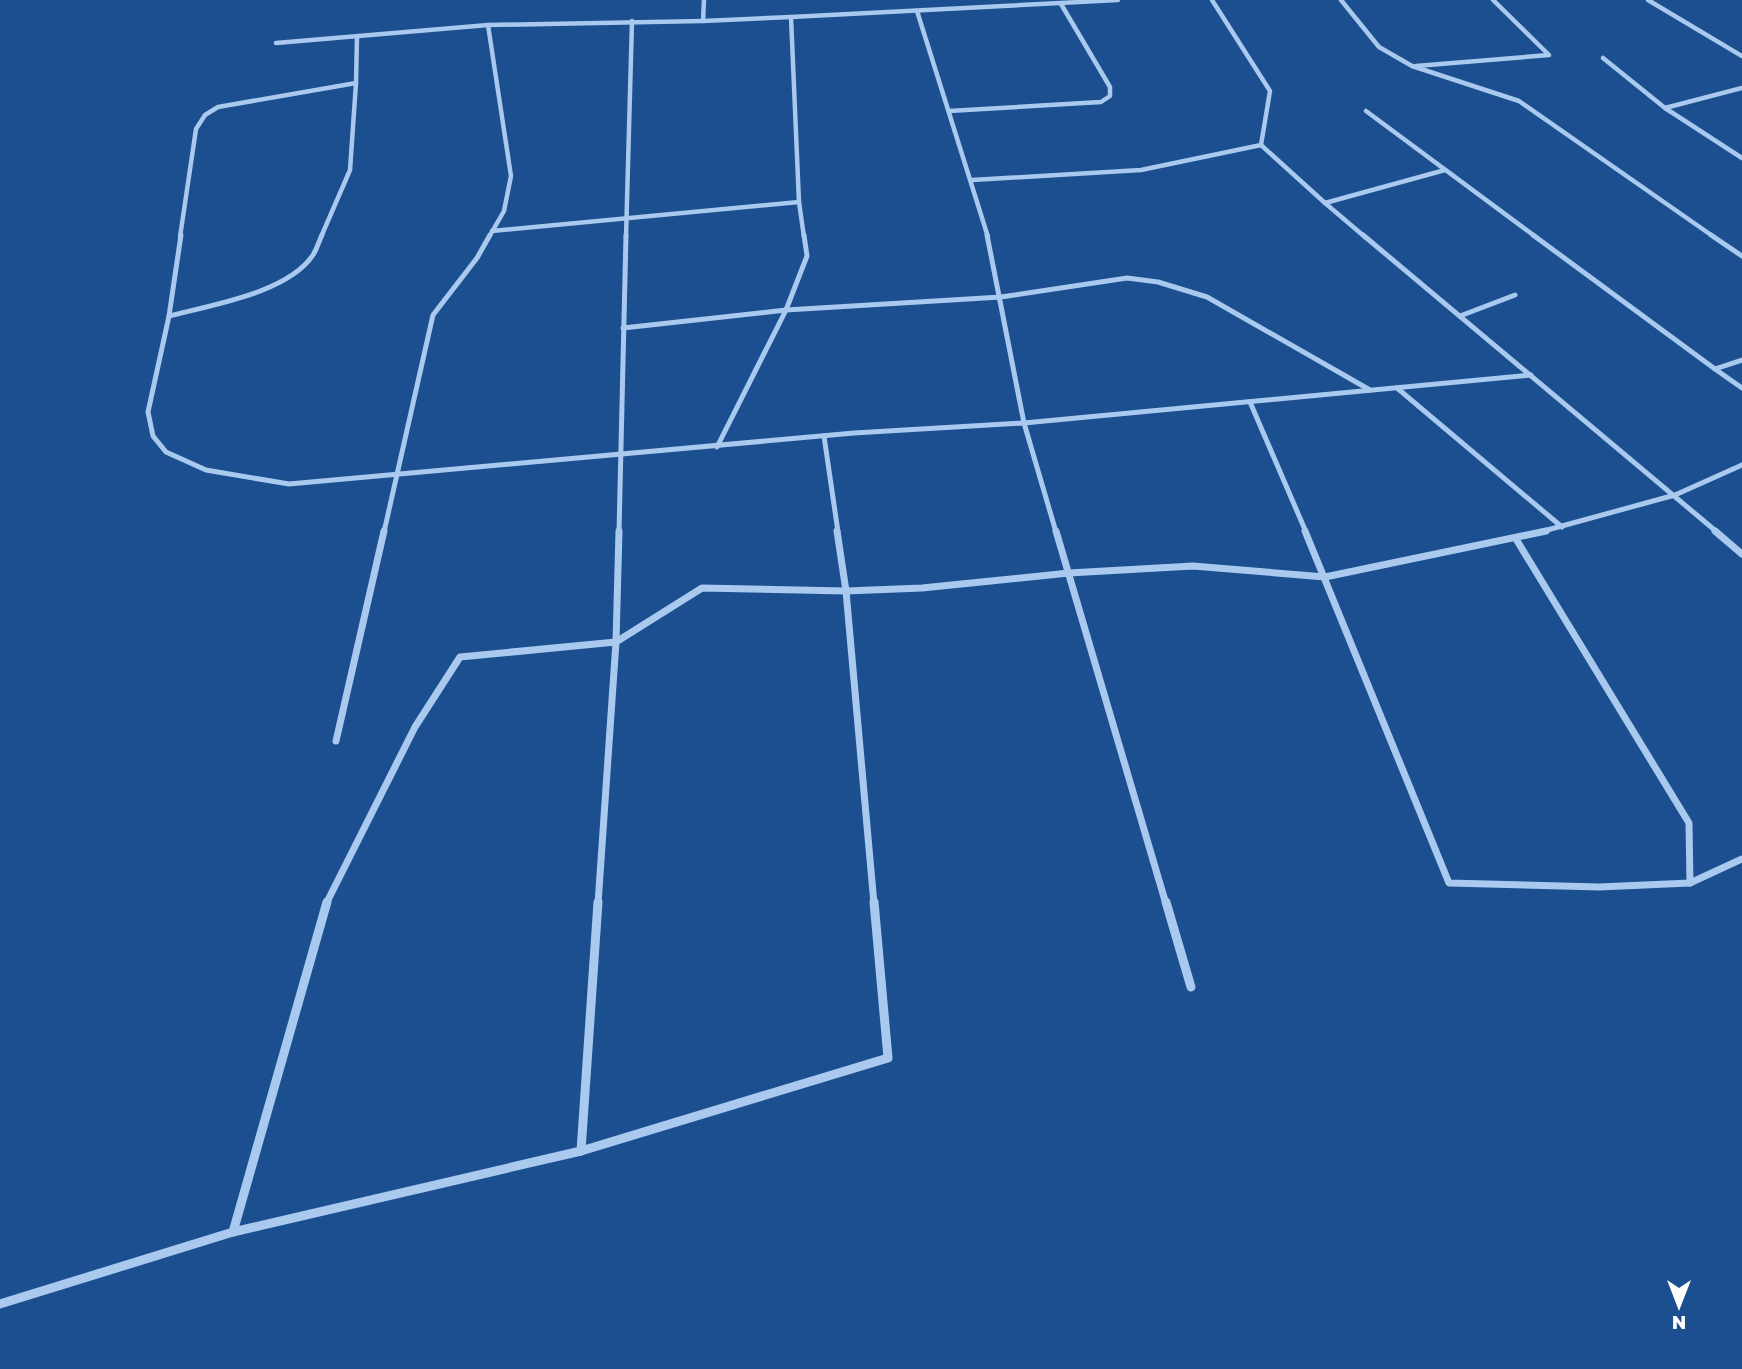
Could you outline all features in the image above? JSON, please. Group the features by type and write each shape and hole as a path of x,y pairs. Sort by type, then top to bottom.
{"street":[{"path":"703,21 704,0"},
{"path":"276,43 488,25 703,21 917,11 1006,3 1061,4 1118,0"},
{"path":"1212,0 1270,91 1261,145"},
{"path":"1341,0 1380,47 1412,66 1519,101 1742,256"},
{"path":"1412,66 1549,55 1493,0"},
{"path":"1648,0 1742,56"},
{"path":"949,111 1101,102 1110,96 1110,87 1061,4"},
{"path":"917,11 972,180 1001,297 1024,423 1191,987"},
{"path":"717,447 786,310 807,257 799,202 791,17"},
{"path":"581,1151 616,642 632,21"},
{"path":"336,741 433,315 477,258 504,211 511,176 488,25"},
{"path":"169,316 261,291 292,275 313,256 350,170 357,37"},
{"path":"1603,58 1665,108 1742,158"},
{"path":"356,83 218,107 205,115 196,129 169,316 148,412 153,436 166,452 206,470 289,484 824,436 1024,423 1531,375"},
{"path":"1665,108 1742,88"},
{"path":"1366,111 1742,387"},
{"path":"972,180 1141,170 1261,145"},
{"path":"1261,145 1325,203 1675,495 1742,555"},
{"path":"1325,203 1445,170"},
{"path":"492,231 799,202"},
{"path":"623,328 786,310 1001,297 1127,278 1158,282 1207,298 1371,390"},
{"path":"1460,316 1514,295"},
{"path":"1715,369 1742,360"},
{"path":"1397,388 1562,527"},
{"path":"1250,401 1325,577 1449,883 1599,887 1690,883 1742,859"},
{"path":"0,1304 233,1232 581,1151 888,1058 846,591 824,436"},
{"path":"233,1232 328,898 415,727 460,657 616,642 702,588 846,591 922,588 1069,573 1193,566 1325,577 1516,539 1562,527 1675,495 1742,465"},
{"path":"1516,539 1689,823 1690,883"}]}
